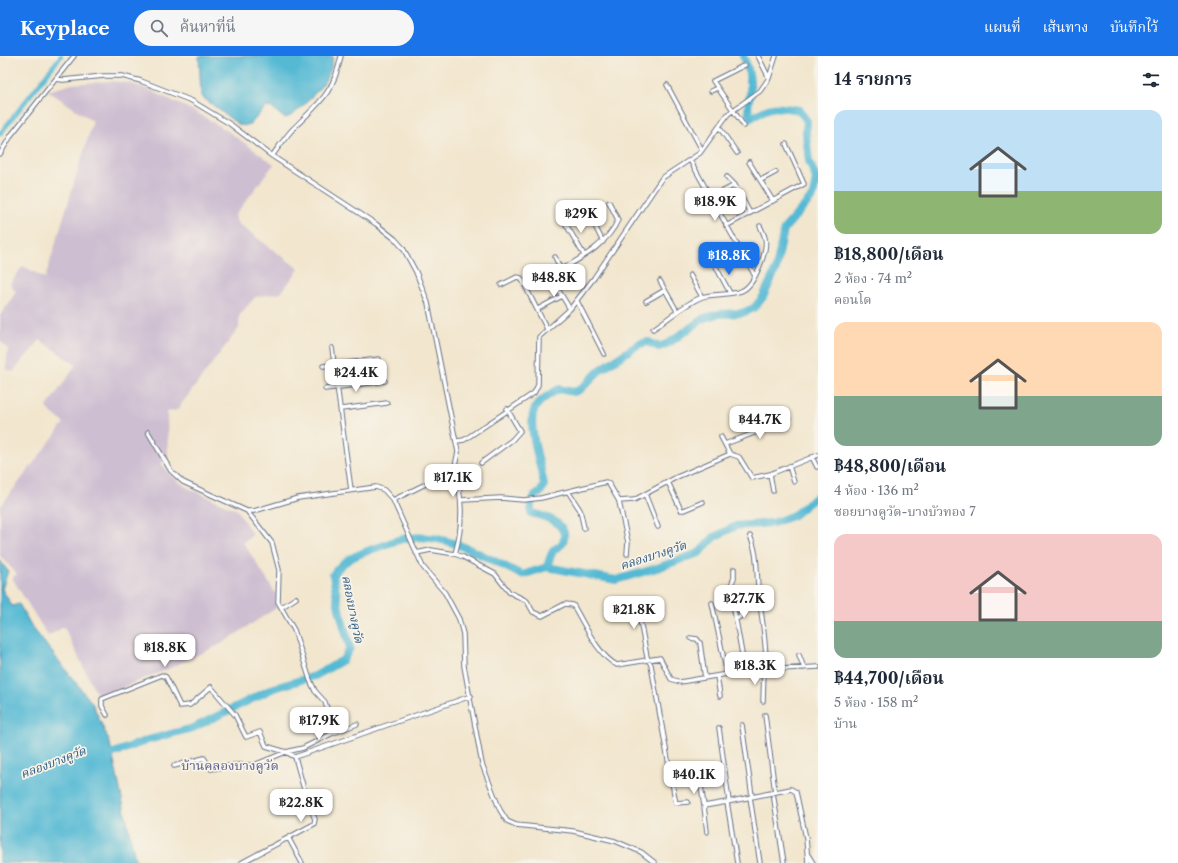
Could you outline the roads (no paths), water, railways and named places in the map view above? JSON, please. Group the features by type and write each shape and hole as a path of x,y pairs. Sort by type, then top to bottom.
{"street":[{"path":"0,154 12,134 74,56"},
{"path":"272,156 289,133 326,96 336,76 341,56"},
{"path":"758,56 769,78"},
{"path":"457,442 464,440 507,409 534,393 538,385 539,337 570,309 577,300 594,278 662,178 690,160 702,150 728,114 760,91 769,78 776,56"},
{"path":"744,126 717,88 714,80 745,65"},
{"path":"56,79 63,80 114,76 141,81 178,95 203,107 230,124 272,156 376,224 391,235 403,248 416,272 428,303 457,442 458,452 456,466 462,500 460,530 455,552"},
{"path":"667,85 702,150"},
{"path":"711,91 717,88"},
{"path":"719,127 737,153"},
{"path":"726,226 804,184 786,144"},
{"path":"690,160 755,276"},
{"path":"749,162 773,201"},
{"path":"761,180 776,172"},
{"path":"727,177 735,185 750,213"},
{"path":"710,198 735,185"},
{"path":"570,309 551,278 552,275 597,248 614,230 618,220 609,202"},
{"path":"587,210 603,242"},
{"path":"564,221 584,255"},
{"path":"653,329 668,320 677,311 702,297 743,291 755,276 761,264 765,242 760,226"},
{"path":"614,230 622,235"},
{"path":"715,260 738,247"},
{"path":"555,257 561,270"},
{"path":"716,267 730,293"},
{"path":"502,285 520,276 547,329"},
{"path":"690,276 702,297"},
{"path":"660,281 677,311"},
{"path":"646,300 665,290"},
{"path":"538,309 562,296"},
{"path":"577,300 604,354"},
{"path":"332,348 351,490"},
{"path":"323,366 379,358"},
{"path":"325,389 385,381"},
{"path":"341,409 387,402"},
{"path":"481,463 512,440 520,431 507,409"},
{"path":"725,444 789,420"},
{"path":"148,432 170,471 183,482 246,511 254,511 290,500 351,490 381,488 393,500 416,553 429,576 450,601 459,619 463,634 464,666 471,696 482,764 500,810 507,821 516,825 573,831 615,841 641,852 654,863"},
{"path":"721,436 730,454"},
{"path":"619,502 634,500 668,482 730,454 739,457 751,478 770,474 818,455"},
{"path":"812,457 817,467"},
{"path":"393,500 442,477 456,466"},
{"path":"788,466 794,482"},
{"path":"770,474 773,491"},
{"path":"462,500 501,498 524,500 569,492 606,482 609,484 619,502 628,542 627,554"},
{"path":"668,482 681,510 702,502"},
{"path":"569,492 580,510 584,528"},
{"path":"646,494 658,527"},
{"path":"246,511 272,543 279,570 278,602 294,630 306,671 315,691 325,702 330,718 331,734"},
{"path":"750,536 755,549 759,595 767,648 763,701"},
{"path":"416,553 431,550 455,552 496,574 509,592 527,601 533,612 542,616 565,604 574,605 594,641 611,663 617,665 660,658 668,675 674,681 683,682 727,674 818,667"},
{"path":"734,569 734,578 730,587 745,672"},
{"path":"282,607 296,598"},
{"path":"712,603 727,674"},
{"path":"650,604 639,615 649,659 675,802 688,802"},
{"path":"736,620 740,616 742,605"},
{"path":"690,638 697,639 700,643 705,678"},
{"path":"799,655 804,668"},
{"path":"107,715 101,702 102,699 159,676 166,677 180,706 190,705 211,687 235,715 246,737 260,732 266,746 286,752 295,757 315,822 289,839 241,863"},
{"path":"717,676 720,696"},
{"path":"295,757 471,696"},
{"path":"765,715 784,863"},
{"path":"174,766 204,758 211,770 235,764 251,766 286,752 304,748 331,734 357,724"},
{"path":"742,725 760,863"},
{"path":"719,728 737,863"},
{"path":"698,766 707,832"},
{"path":"704,806 774,792 791,790 796,792 806,838 808,863"},
{"path":"289,839 302,863"},
{"path":"808,855 813,863"}],"water":[{"path":"199,56 333,56 332,65 324,83 296,112 284,118 272,108 267,107 251,123 244,126 239,125 201,96"},
{"path":"0,561 8,571 2,589 12,606 19,604 32,627 92,703 110,743 136,863 0,863"}],"waterway":[{"path":"0,134 61,56"},
{"path":"547,567 554,550 561,545 564,535 563,530 559,525 549,518 531,513 531,504 535,495 540,493 544,485 533,430 532,421 534,410 543,399 559,389 574,392 581,389 600,370 639,344 648,342 659,347 669,343 704,318 718,314 742,313 754,308 763,297 776,269 784,229 813,196 816,178 809,161 806,133 807,121 799,110 779,107 769,109 751,118 748,108 750,79 747,64 743,56"},
{"name":"คลองบางคูวัด","path":"103,757 148,740 193,728 274,688 315,676 343,660 350,648 339,609 333,575 345,562 373,549 402,539 418,537 433,538 479,553 522,575 547,567 616,580 657,568 699,553 714,537 736,526 773,523 794,515 818,495"}],"district":[{"name":"บ้านคลองบางคูวัด","path":"230,765"}]}
